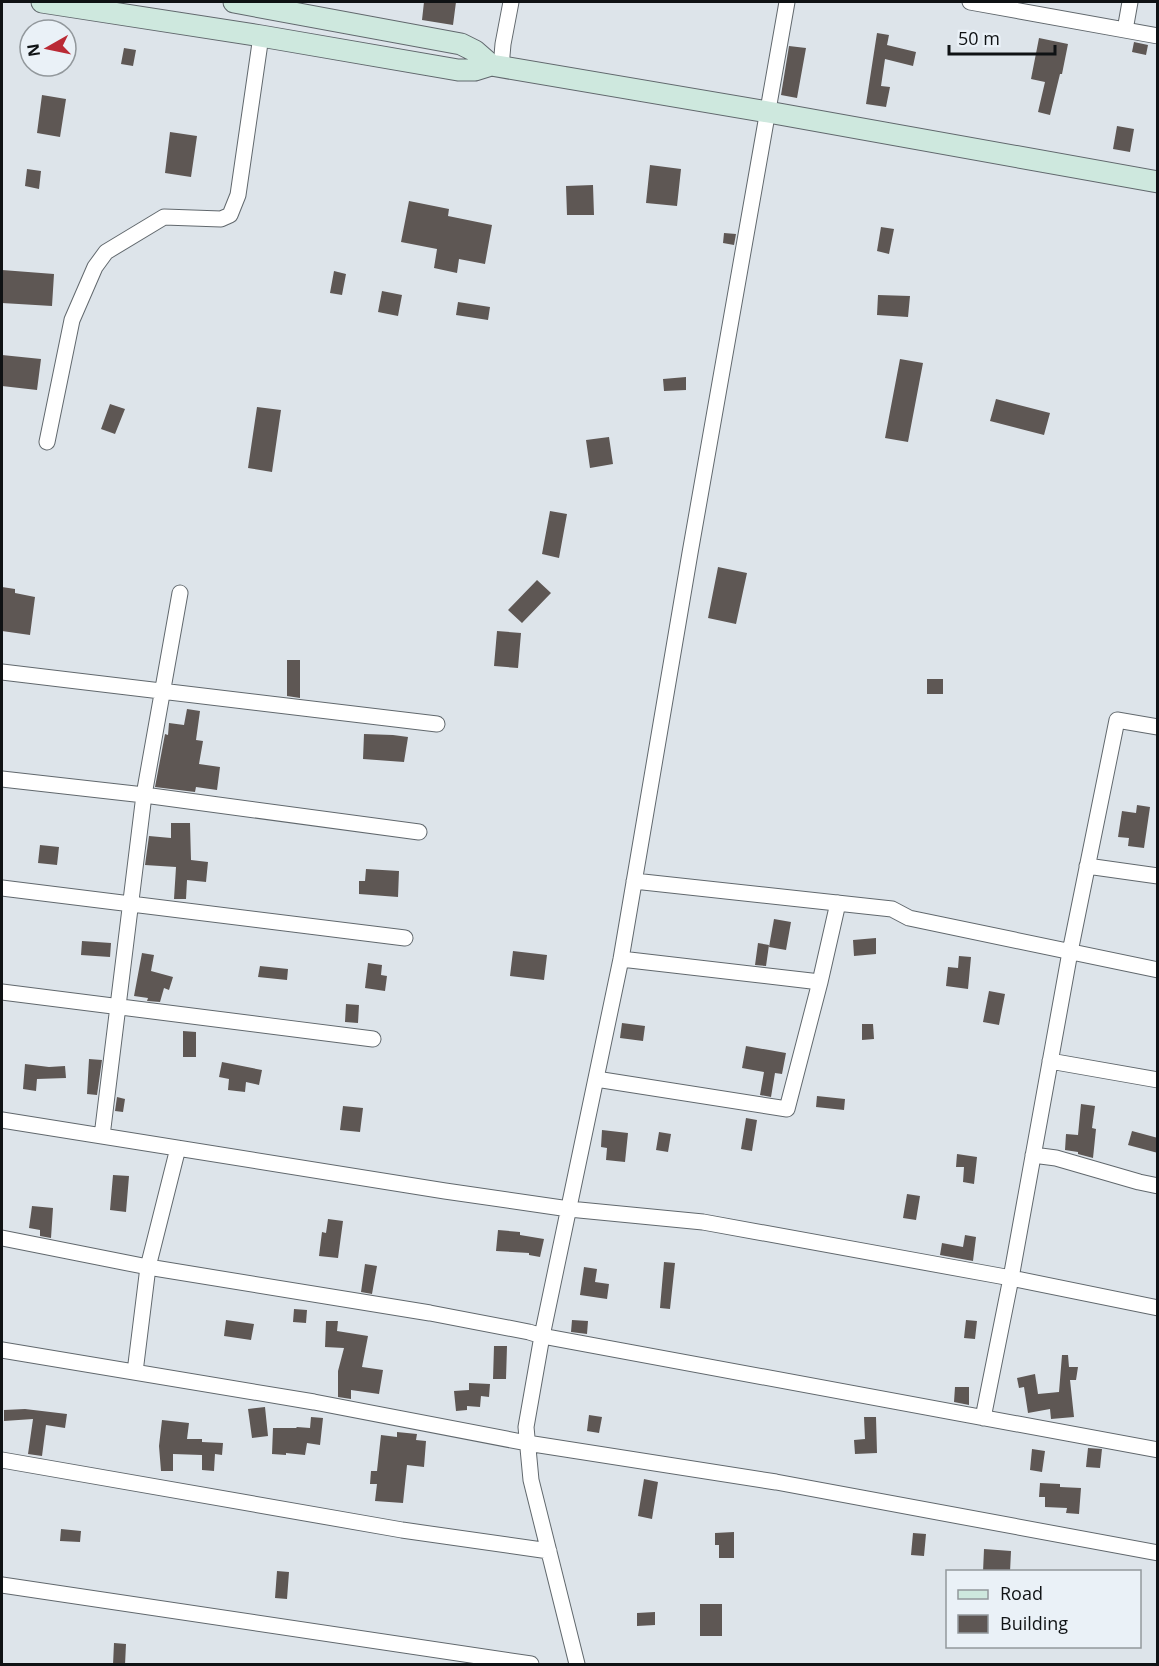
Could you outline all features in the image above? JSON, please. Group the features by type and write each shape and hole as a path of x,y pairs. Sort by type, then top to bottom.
{"main road":[{"path":"42,2 458,70 496,66 1158,182"},
{"path":"234,2 461,44 496,66"}],"street":[{"path":"496,66 510,2"},
{"path":"577,1665 531,1480 526,1427 542,1336 621,959 787,2"},
{"path":"969,2 1158,36"},
{"path":"1125,30 1130,2"},
{"path":"47,442 72,320 95,267 106,252 164,218 221,219 230,215 238,195 261,36"},
{"path":"102,1136 144,795 180,593"},
{"path":"2,672 437,724"},
{"path":"983,1418 1011,1278 1070,952 1117,720 1158,728"},
{"path":"2,779 144,795 418,832"},
{"path":"1087,866 1158,876"},
{"path":"634,881 892,909 909,918 1158,970"},
{"path":"2,888 405,938"},
{"path":"596,1079 787,1109 838,903"},
{"path":"621,959 820,982"},
{"path":"2,992 373,1039"},
{"path":"1050,1061 1158,1080"},
{"path":"2,1120 445,1191 569,1209 703,1222 1011,1278 1158,1308"},
{"path":"135,1372 148,1267 178,1148"},
{"path":"1033,1155 1056,1158 1158,1186"},
{"path":"2,1238 148,1267 430,1313 542,1336 1158,1450"},
{"path":"2,1350 314,1402 527,1443 776,1482 1158,1553"},
{"path":"2,1460 402,1530 549,1551"},
{"path":"2,1585 531,1665"}],"building":[{"path":"424,2 456,2 453,25 422,20"},
{"path":"877,33 889,35 887,45 916,52 913,66 885,59 881,86 890,87 886,107 866,104"},
{"path":"1039,38 1068,44 1050,115 1038,112 1045,82 1031,79"},
{"path":"1134,42 1148,45 1146,55 1132,52"},
{"path":"789,46 806,48 797,98 781,95"},
{"path":"124,48 136,50 133,66 121,64"},
{"path":"42,95 66,99 60,137 37,133"},
{"path":"1117,126 1134,129 1130,152 1113,149"},
{"path":"170,132 197,136 191,177 165,173"},
{"path":"650,165 681,169 677,206 646,203"},
{"path":"27,169 41,171 39,189 25,186"},
{"path":"593,185 594,215 567,215 566,186"},
{"path":"409,201 449,209 448,216 492,225 485,264 459,259 457,273 434,268 437,249 401,242"},
{"path":"881,227 894,229 889,254 877,251"},
{"path":"724,233 736,234 734,245 723,243"},
{"path":"2,270 54,274 52,306 2,303"},
{"path":"334,271 346,274 342,295 330,293"},
{"path":"382,291 402,295 398,316 378,312"},
{"path":"878,295 910,296 908,317 877,315"},
{"path":"458,302 490,307 488,320 456,315"},
{"path":"2,355 41,359 37,390 2,386"},
{"path":"900,359 923,363 908,442 885,438"},
{"path":"686,377 686,390 664,391 663,379"},
{"path":"996,399 1050,413 1044,435 990,421"},
{"path":"110,404 125,409 115,434 101,429"},
{"path":"257,407 281,410 272,472 248,468"},
{"path":"609,437 613,464 590,468 586,440"},
{"path":"550,511 567,514 559,558 542,554"},
{"path":"718,567 747,573 736,624 708,618"},
{"path":"537,580 551,593 522,623 508,610"},
{"path":"2,587 15,589 15,593 35,597 30,635 2,631"},
{"path":"497,631 521,633 518,668 494,666"},
{"path":"287,660 300,660 300,698 287,696"},
{"path":"927,679 943,679 943,694 927,694"},
{"path":"187,709 200,711 196,740 203,741 199,764 220,767 217,790 196,787 195,792 155,787 169,723 184,725"},
{"path":"364,734 408,737 404,762 363,759"},
{"path":"1137,805 1150,807 1144,848 1128,846 1129,838 1118,837 1122,811 1136,813"},
{"path":"171,823 190,823 191,860 208,862 206,882 187,880 186,899 174,899 176,867 145,865 149,836 171,838"},
{"path":"40,845 59,847 57,865 38,863"},
{"path":"366,869 399,871 398,897 359,894 359,881 365,881"},
{"path":"774,919 791,922 786,950 769,947"},
{"path":"876,938 876,954 854,956 853,940"},
{"path":"82,941 111,943 110,957 81,955"},
{"path":"758,943 769,945 766,966 755,965"},
{"path":"513,951 547,955 544,980 510,976"},
{"path":"142,953 154,955 151,971 173,977 169,990 164,988 160,1002 147,1001 148,998 134,996"},
{"path":"959,956 971,957 968,989 946,986 948,967 958,968"},
{"path":"368,963 382,965 381,975 387,976 385,991 365,988"},
{"path":"260,966 288,969 287,980 258,977"},
{"path":"989,991 1005,994 999,1025 983,1022"},
{"path":"346,1004 359,1005 358,1023 345,1022"},
{"path":"622,1023 645,1026 643,1041 620,1038"},
{"path":"862,1024 873,1024 874,1039 862,1040"},
{"path":"183,1031 196,1032 196,1057 183,1057"},
{"path":"746,1046 786,1053 782,1074 775,1073 771,1097 760,1095 764,1072 742,1068"},
{"path":"89,1059 102,1060 97,1095 87,1094"},
{"path":"222,1062 262,1070 259,1085 246,1082 245,1092 228,1090 229,1079 219,1077"},
{"path":"25,1064 65,1066 66,1078 37,1079 36,1091 23,1089"},
{"path":"817,1096 845,1099 844,1110 816,1107"},
{"path":"117,1097 125,1099 123,1112 115,1111"},
{"path":"1081,1104 1095,1106 1092,1128 1096,1129 1093,1158 1065,1150 1066,1134 1078,1135"},
{"path":"343,1106 363,1108 360,1132 340,1130"},
{"path":"746,1118 757,1120 752,1151 741,1149"},
{"path":"602,1130 628,1133 625,1162 606,1160 607,1148 601,1147"},
{"path":"1132,1131 1158,1138 1158,1153 1128,1145"},
{"path":"659,1132 671,1134 668,1152 656,1150"},
{"path":"957,1154 977,1157 974,1184 963,1182 964,1167 956,1167"},
{"path":"113,1175 129,1176 126,1212 110,1210"},
{"path":"907,1194 920,1196 916,1220 903,1218"},
{"path":"32,1206 53,1208 51,1238 40,1236 40,1230 29,1228"},
{"path":"328,1219 343,1221 338,1258 319,1256 322,1232 326,1233"},
{"path":"498,1230 520,1232 520,1235 544,1239 540,1257 529,1255 529,1253 496,1251"},
{"path":"965,1235 976,1237 973,1261 940,1255 942,1243 963,1247"},
{"path":"664,1262 675,1263 670,1309 660,1308"},
{"path":"365,1264 377,1266 372,1294 361,1292"},
{"path":"584,1267 597,1269 595,1282 609,1284 607,1299 580,1295"},
{"path":"294,1309 307,1310 306,1323 293,1322"},
{"path":"226,1320 254,1324 251,1340 224,1336"},
{"path":"572,1320 588,1321 587,1334 571,1332"},
{"path":"966,1320 977,1321 975,1339 964,1338"},
{"path":"326,1321 338,1321 337,1331 368,1336 362,1367 383,1370 379,1394 351,1390 351,1399 338,1397 338,1371 344,1348 325,1347"},
{"path":"494,1346 507,1346 506,1379 493,1379"},
{"path":"1062,1355 1068,1355 1069,1367 1078,1367 1076,1380 1070,1380 1074,1417 1051,1419 1050,1409 1028,1413 1024,1387 1019,1388 1017,1378 1035,1374 1038,1394 1059,1392"},
{"path":"469,1383 490,1384 489,1397 481,1396 480,1407 467,1406 467,1410 456,1411 454,1391 469,1390"},
{"path":"955,1387 969,1387 969,1405 954,1402"},
{"path":"265,1407 268,1436 252,1438 248,1409"},
{"path":"25,1409 67,1414 65,1428 46,1425 42,1456 28,1454 33,1419 4,1421 4,1410"},
{"path":"589,1415 602,1417 599,1433 587,1431"},
{"path":"311,1417 323,1418 320,1445 307,1443 305,1455 272,1454 273,1428 310,1428"},
{"path":"864,1417 876,1417 877,1453 855,1454 854,1440 865,1439"},
{"path":"162,1420 189,1423 187,1439 223,1443 222,1455 215,1454 214,1471 202,1470 202,1455 173,1454 173,1471 161,1471 159,1446"},
{"path":"397,1432 417,1434 416,1440 426,1441 424,1467 407,1465 403,1503 375,1501 377,1484 370,1484 371,1471 377,1471 381,1435 397,1437"},
{"path":"1088,1448 1102,1449 1100,1468 1086,1467"},
{"path":"1032,1449 1045,1451 1042,1472 1030,1470"},
{"path":"644,1479 658,1482 652,1519 638,1516"},
{"path":"1040,1483 1081,1488 1079,1514 1066,1513 1067,1508 1045,1507 1045,1497 1039,1497"},
{"path":"61,1529 81,1531 80,1542 60,1541"},
{"path":"734,1532 734,1558 719,1558 719,1545 715,1545 715,1533"},
{"path":"913,1533 926,1534 924,1556 911,1555"},
{"path":"984,1549 1011,1551 1010,1570 983,1570"},
{"path":"277,1571 289,1572 287,1599 275,1598"},
{"path":"700,1604 722,1604 722,1636 700,1636"},
{"path":"655,1612 655,1625 637,1626 637,1613"},
{"path":"114,1643 126,1644 125,1665 113,1665"}]}
